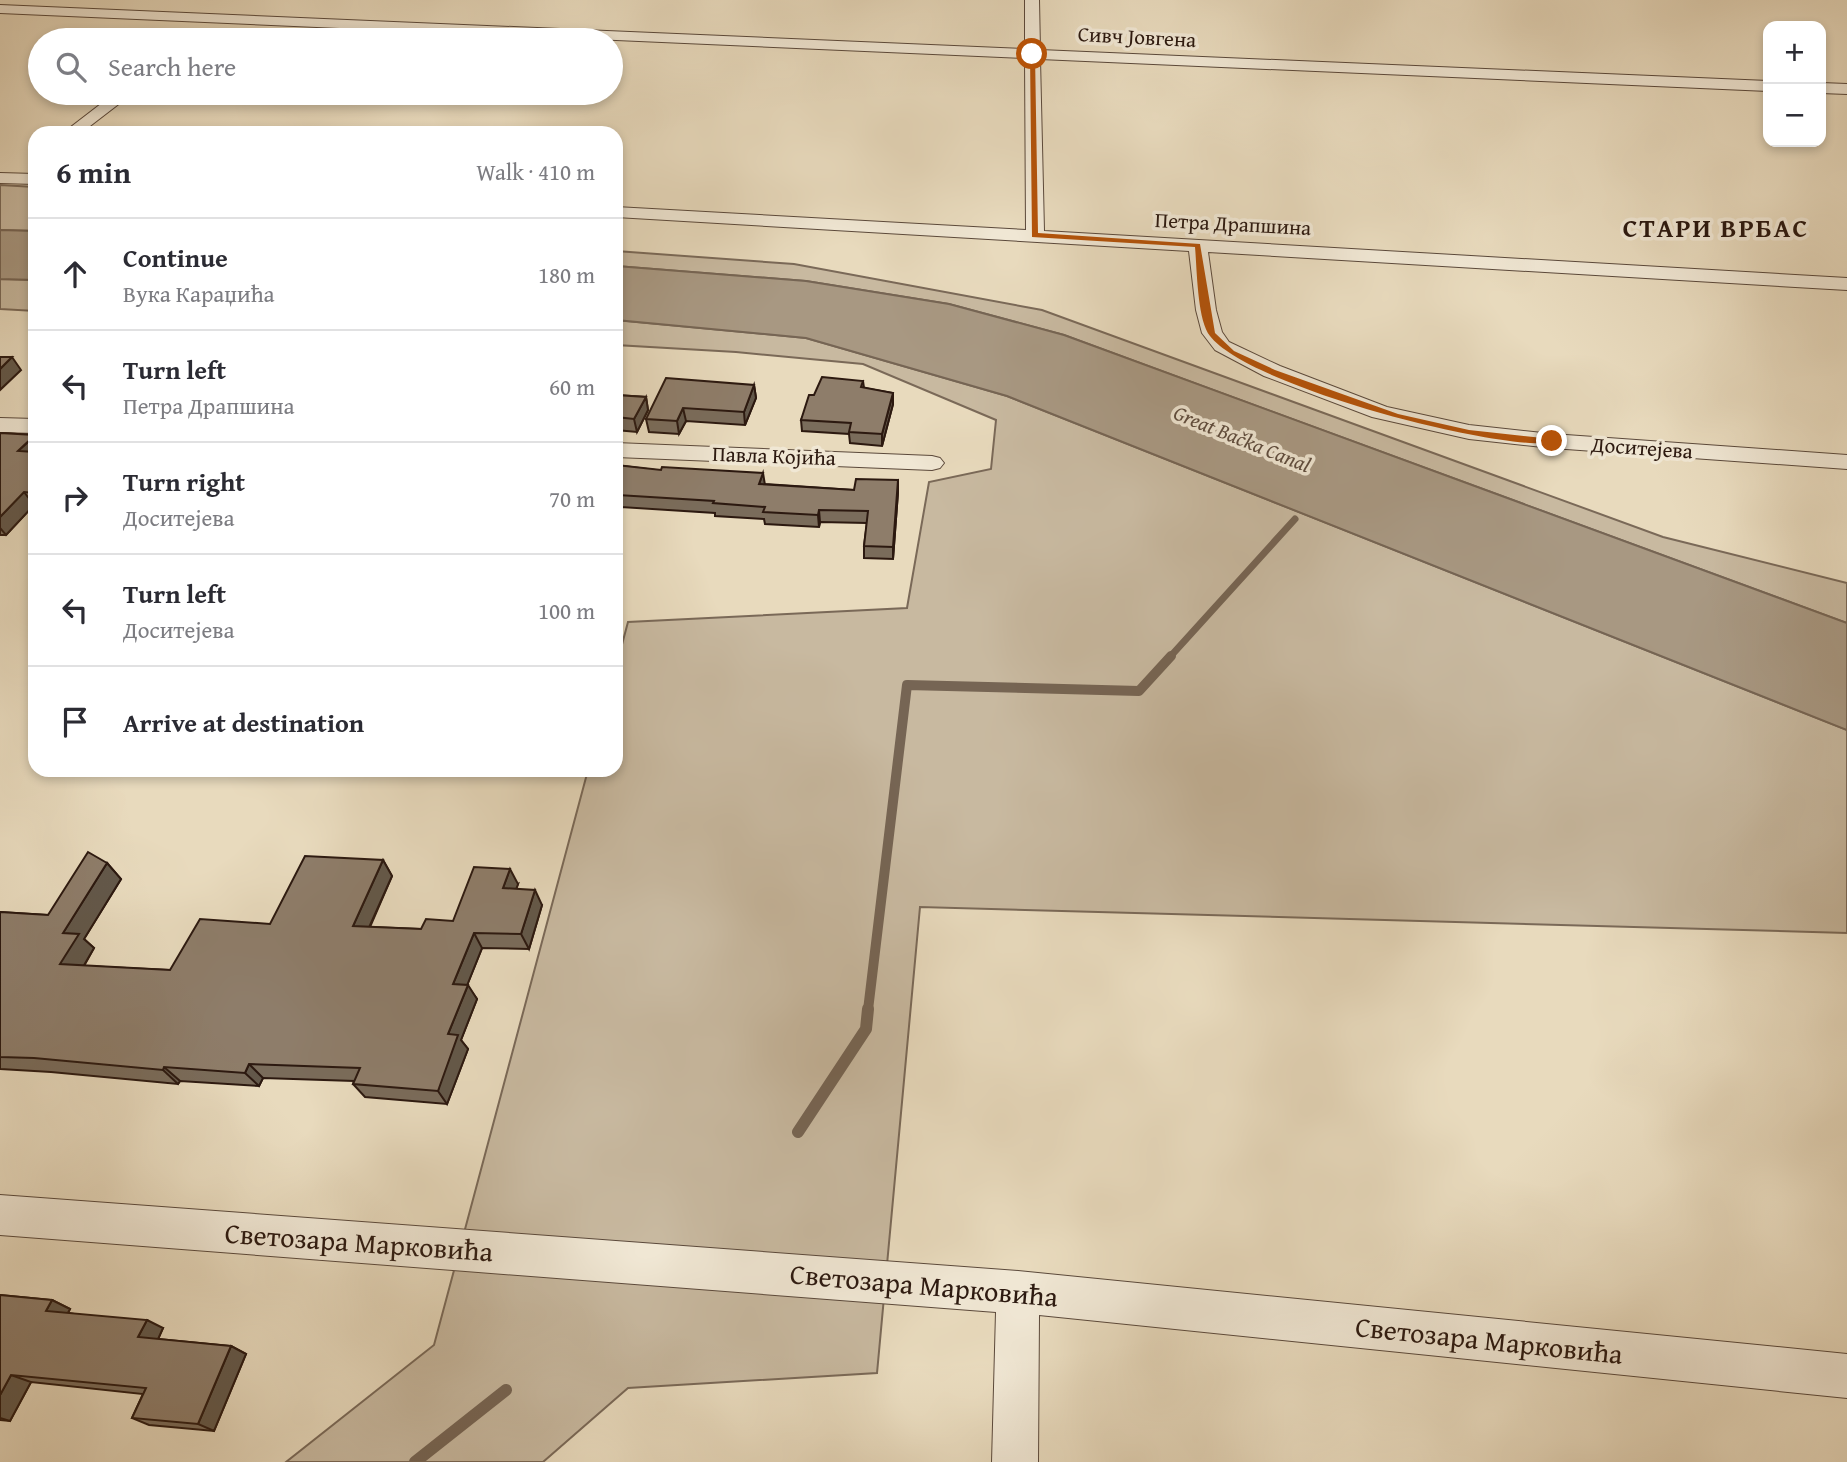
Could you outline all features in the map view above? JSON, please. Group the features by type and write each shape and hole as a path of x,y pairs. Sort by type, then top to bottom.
{"street":[{"path":"1032,0 1035,235"},
{"path":"213,28 240,8"},
{"name":"Сивч Јовгена","path":"0,9 433,28"},
{"name":"Сивч Јовгена","path":"623,36 1763,86"},
{"path":"1826,88 1847,89"},
{"path":"80,126 109,105"},
{"path":"6,178 28,164"},
{"path":"6,178 28,179"},
{"name":"Петра Драпшина","path":"623,212 1847,284"},
{"name":"Доситејева","path":"1198,245 1206,310 1212,333 1223,346 1272,371 1380,412 1469,432 1552,441 1847,462"},
{"path":"0,425 28,426"},
{"name":"Павла Којића","path":"623,450 932,463"},
{"name":"Светозара Марковића","path":"0,1215 1018,1292 1847,1376"},
{"path":"1015,1462 1018,1292"}],"shaded area":[{"path":"0,185 28,187 28,231 0,230"},
{"path":"623,252 794,264 1042,310 1663,537 1847,583 1847,623 1064,335 949,304 806,281 623,267"},
{"path":"0,279 28,280 28,311 0,309"},
{"path":"623,321 806,338 1007,396 1847,730 1847,933 920,907 877,1373 628,1388 543,1462 286,1462 434,1345 586,777 623,777 623,641 628,622 907,608 929,482 991,469 996,420 863,364 736,352 623,345"}],"water":[{"path":"0,230 28,231 28,280 0,279"},
{"name":"Great Bačka Canal","path":"623,267 806,281 949,304 1064,335 1847,623 1847,730 1007,396 806,338 623,321"}],"building":[{"path":"0,357 12,357 0,369"},
{"path":"822,377 863,381 861,387 893,393 882,434 849,432 851,423 801,420 809,395 814,395"},
{"path":"666,378 754,385 744,412 683,408 677,421 646,419"},
{"path":"623,395 646,397 634,419 623,418"},
{"path":"0,433 28,435 28,442 18,451 28,452 28,492 24,492 0,517"},
{"path":"623,466 661,470 662,467 763,473 759,484 854,490 856,479 898,480 893,547 864,546 868,511 819,510 818,515 763,512 765,507 713,503 714,501 623,495"},
{"path":"88,852 107,863 63,933 79,934 60,964 170,970 200,919 270,924 305,856 383,860 353,926 421,929 426,919 453,921 474,867 510,869 503,888 535,890 521,934 474,933 453,984 468,985 448,1034 458,1035 438,1091 353,1084 360,1068 249,1064 245,1073 164,1067 163,1070 0,1057 0,912 48,915"},
{"path":"0,1295 52,1300 46,1311 147,1320 138,1337 231,1346 198,1424 132,1418 146,1388 11,1375 0,1395"}],"waterway":[{"path":"1169,658 1295,519"},
{"path":"868,1010 907,685 1139,691 1171,656"},
{"path":"798,1132 866,1029 868,1009"},
{"path":"415,1462 506,1390"}],"district":[{"name":"СТАРИ ВРБАС","path":"1716,228"}],"route":[{"path":"1032,54 1035,235 1198,245 1206,310 1212,333 1217,341 1231,352 1252,363 1380,412 1469,432 1552,441"}]}
